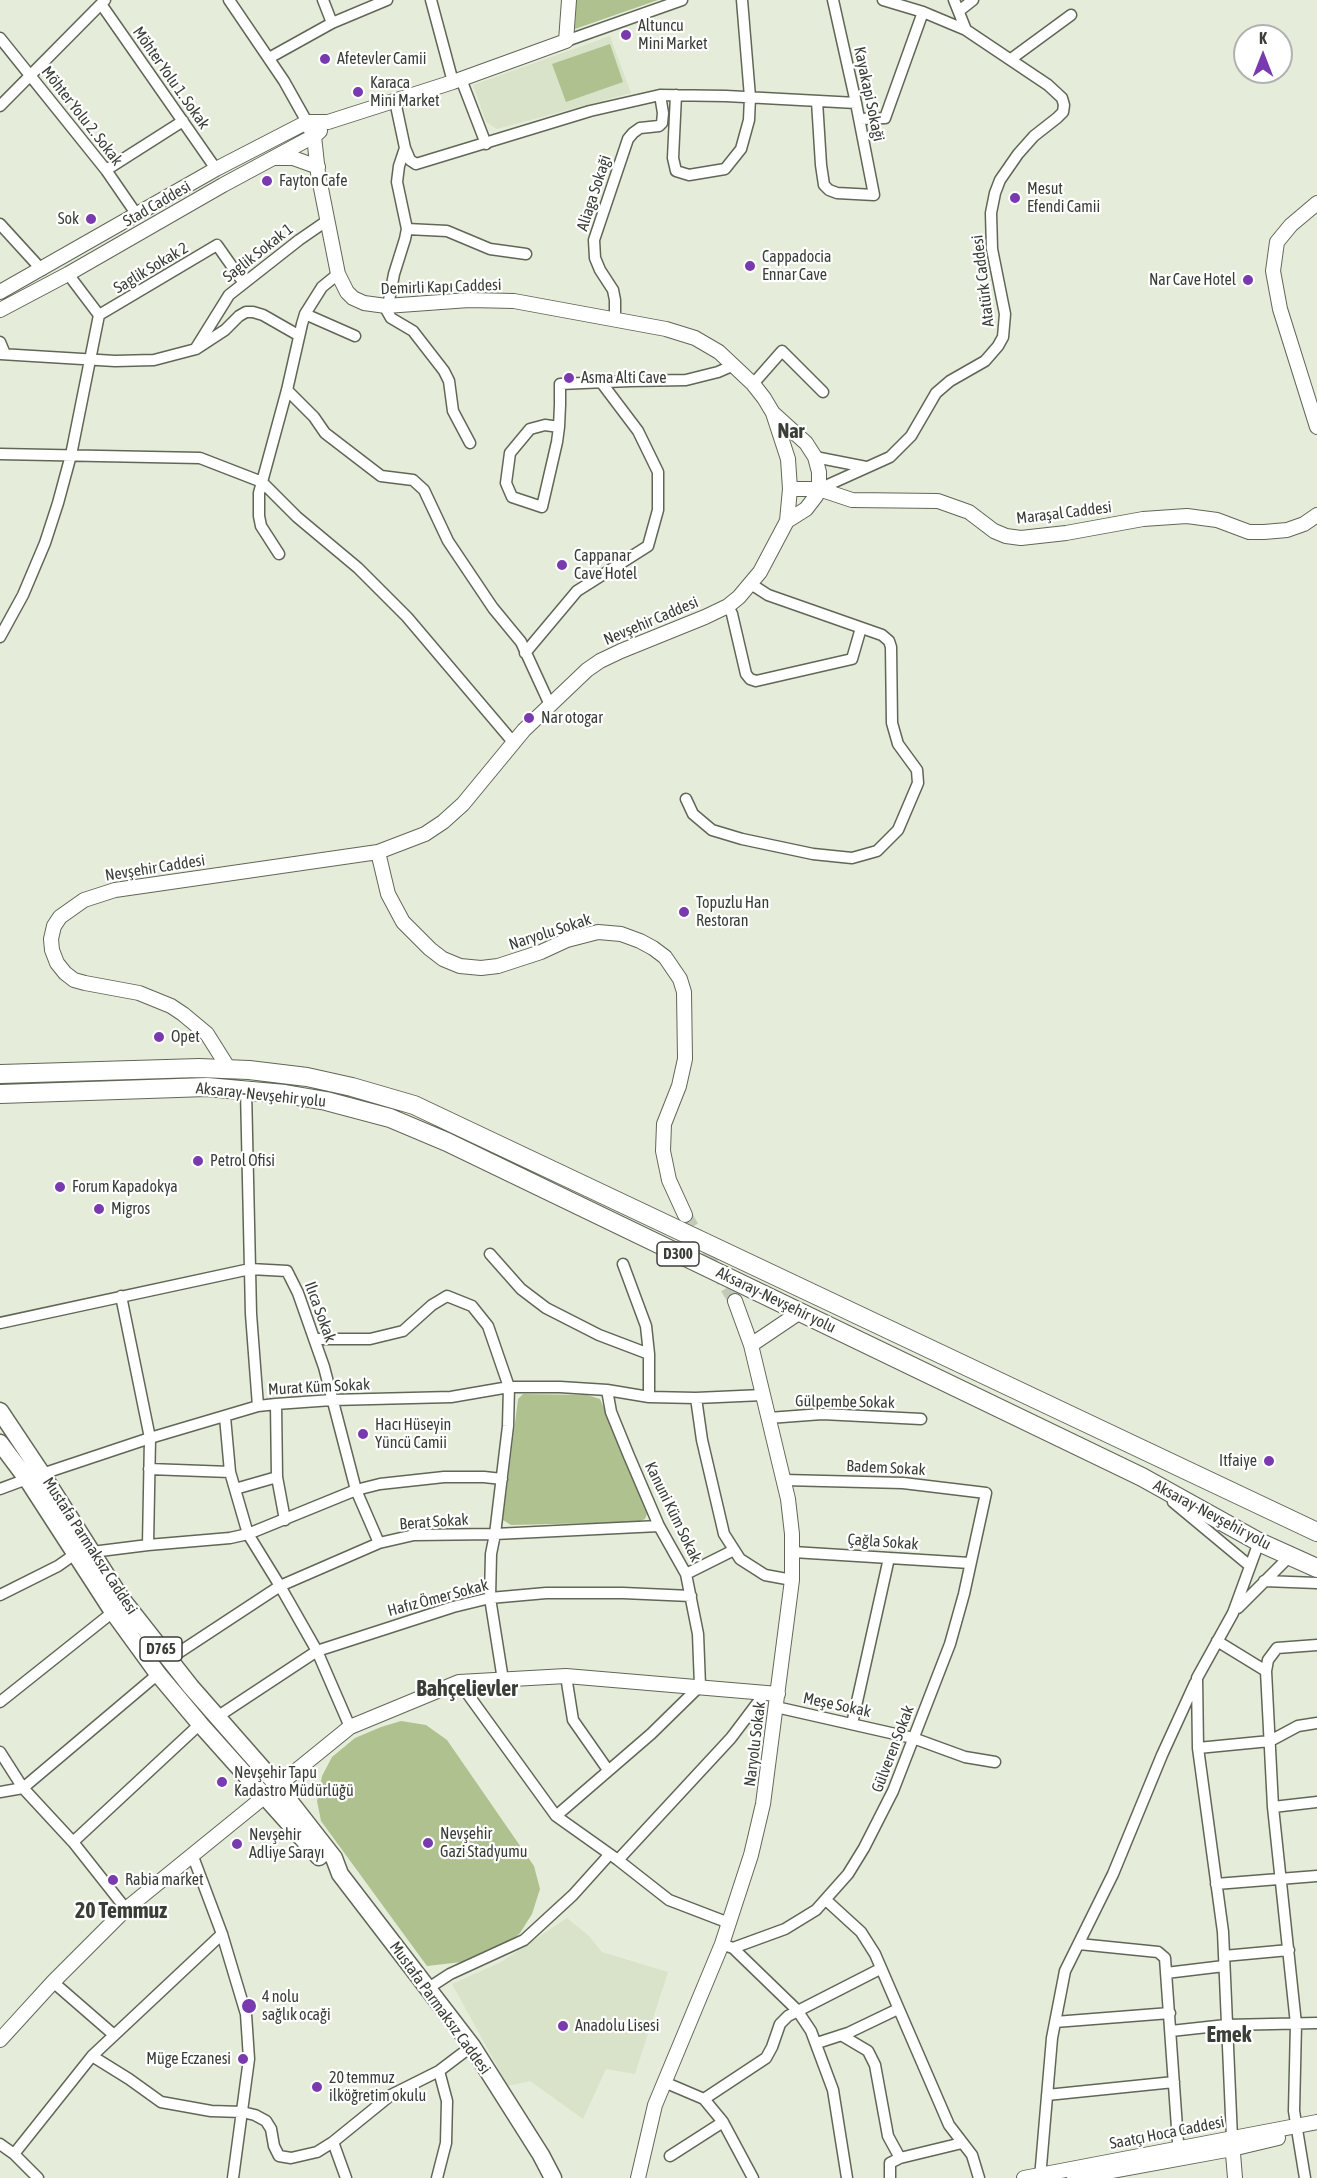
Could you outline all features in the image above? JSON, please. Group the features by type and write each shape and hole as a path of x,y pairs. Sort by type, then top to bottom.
{"highway":[{"name":"Aksaray-Nevşehir yolu","path":"0,1074 229,1069 307,1077 414,1105 1311,1529"},
{"name":"Aksaray-Nevşehir yolu","path":"0,1094 171,1087 246,1090 360,1108 420,1129 1142,1477 1259,1542 1317,1568"},
{"path":"1259,1542 1273,1512"},
{"path":"1290,1556 1311,1529"}],"main road":[{"name":"Mustafa Parmaksız Caddesi","path":"0,1411 35,1476 83,1553 113,1612 158,1674 200,1724 271,1790"},
{"name":"Mustafa Parmaksız Caddesi","path":"0,1443 35,1476"},
{"name":"Mustafa Parmaksız Caddesi","path":"83,1553 217,1717 325,1864 340,1874 472,2046 541,2155 553,2178"}],"street":[{"path":"229,0 297,101 307,122"},
{"path":"323,0 332,23"},
{"path":"269,58 332,23 387,0"},
{"path":"431,0 457,80 486,144"},
{"path":"566,41 568,0"},
{"name":"Stad Caddesi","path":"0,292 216,169 307,122 328,122 395,101 682,0"},
{"path":"676,95 674,165 676,171 690,175 721,171 729,165 745,140 749,120 750,97 742,0"},
{"name":"Kayakapi Sokaği","path":"817,101 824,185 837,193 873,195 860,119 833,0"},
{"path":"883,0 923,12 966,30"},
{"path":"954,0 966,30"},
{"path":"959,11 973,0"},
{"path":"0,106 103,2"},
{"name":"Möhter Yolu 1. Sokak","path":"103,2 216,169"},
{"path":"860,119 885,118 923,12"},
{"path":"1011,60 1071,15"},
{"name":"Atatürk Caddesi","path":"819,489 879,463 900,448 911,436 936,393 951,381 986,361 1003,337 1005,314 991,236 991,213 995,193 1000,180 1018,154 1034,136 1063,112 1064,105 1057,92 966,30"},
{"name":"Möhter Yolu 2. Sokak","path":"0,38 106,170 137,215"},
{"path":"395,101 405,148 410,160 416,164 590,111 660,95 856,103"},
{"name":"Aliaga Sokaği","path":"615,320 613,290 595,258 594,240 628,139 640,128 659,126 662,123 660,95"},
{"path":"106,170 183,121"},
{"name":"Demirli Kapı Caddesi","path":"307,122 314,136 338,274 347,292 353,298 364,303 386,306 500,300 666,329 695,338 719,352 734,365 753,384 772,413 788,459 790,489"},
{"name":"Stad Caddesi","path":"0,310 314,136 328,122"},
{"path":"405,148 397,182 407,229 386,306 387,311 391,318 413,331 444,371 449,381 453,411 470,443"},
{"path":"273,158 293,158 318,167"},
{"path":"1317,203 1291,225 1277,242 1273,271 1280,309 1317,427"},
{"name":"Saglik Sokak 1","path":"196,349 223,303 243,282 328,220"},
{"path":"0,224 42,270"},
{"path":"407,229 447,231 490,249 526,254"},
{"name":"Saglik Sokak 2","path":"99,315 217,245 243,282"},
{"path":"0,637 23,595 45,543 58,503 71,455 99,315 68,274"},
{"path":"279,554 265,533 259,516 262,482 305,314 322,287 338,274"},
{"path":"0,342 3,354 90,360 154,360 196,349 246,312 263,315 298,335"},
{"path":"305,314 355,336"},
{"path":"753,384 782,351 823,392"},
{"path":"559,427 545,425 530,429 510,453 506,483 512,497 542,507 559,427 560,384 686,380 718,372 734,365"},
{"path":"525,652 577,591 648,546 658,510 658,472 638,431 601,382"},
{"path":"287,390 314,417 325,433 381,476 413,480 424,490 448,541 493,608 521,642 550,705"},
{"name":"Demirli Kapı Caddesi","path":"772,413 806,443 815,457"},
{"path":"0,454 200,458 262,482 305,524 358,568 407,617 513,742"},
{"path":"788,459 815,457 866,467"},
{"path":"815,457 819,472 819,489"},
{"name":"Maraşal Caddesi","path":"790,489 819,489 852,500 938,501 969,512 994,531 1006,536 1021,538 1143,519 1187,516 1217,520 1249,532 1264,532 1287,530 1304,524 1317,515"},
{"name":"Nevşehir Caddesi","path":"229,1069 207,1034 171,1006 139,993 85,983 65,974 57,963 51,939 54,926 60,917 84,900 116,890 378,852 409,841 443,822 463,804 513,742 550,705 600,661 728,606 751,584 770,555 787,521 790,489"},
{"name":"Nevşehir Caddesi","path":"787,521 806,508 819,489"},
{"path":"686,799 693,814 712,830 742,839 813,854 852,858 877,851 898,830 918,783 917,770 898,744 892,723 889,641 882,635 768,594 751,584"},
{"path":"728,606 732,614 746,674 750,679 756,681 852,659 861,628"},
{"name":"Naryolu Sokak","path":"378,852 388,894 403,922 430,949 443,959 460,966 481,968 498,966 533,955 567,940 598,932 621,934 640,941 653,948 669,962 684,992 685,1059 679,1086 664,1124 663,1151 669,1180 685,1215"},
{"path":"246,1090 251,1314 258,1406"},
{"path":"490,1254 521,1289 546,1308 599,1335 649,1354"},
{"path":"623,1264 646,1326 650,1397"},
{"path":"0,1323 250,1269"},
{"name":"Ilıca Sokak","path":"250,1269 287,1271 298,1293 332,1400 356,1490 379,1543"},
{"path":"122,1296 150,1438 148,1545"},
{"path":"314,1339 370,1339 403,1331 432,1305 447,1296 472,1306 488,1326 509,1387 508,1426 491,1554 490,1598 503,1680"},
{"name":"Naryolu Sokak","path":"638,2178 652,2117 664,2082 728,1946 729,1923 761,1815 773,1698 792,1580 791,1517 784,1480 751,1345 735,1301"},
{"path":"751,1345 800,1312"},
{"name":"Murat Küm Sokak","path":"0,1489 150,1438 258,1406 332,1400 451,1396 509,1387 607,1390 650,1397 696,1398 763,1395"},
{"name":"Kanuni Küm Sokak","path":"607,1390 611,1412 659,1526 686,1574 698,1634 700,1686"},
{"path":"696,1398 702,1440 724,1534 740,1559 765,1575 792,1580"},
{"path":"276,1404 277,1477 285,1520"},
{"name":"Gülpembe Sokak","path":"769,1418 822,1414 921,1419"},
{"path":"225,1416 230,1472 248,1534 316,1651 350,1727"},
{"path":"149,1469 230,1472"},
{"path":"235,1489 277,1477"},
{"path":"0,1595 83,1553 230,1538 248,1534 356,1490 380,1484 444,1477 502,1479"},
{"path":"1142,1477 1250,1566"},
{"name":"Badem Sokak","path":"784,1480 903,1483 986,1494"},
{"name":"Gülveren Sokak","path":"728,1946 785,1929 805,1918 826,1900 848,1874 881,1818 950,1644 986,1494"},
{"name":"Berat Sokak","path":"169,1659 280,1586 379,1543 414,1535 495,1534 659,1526"},
{"path":"1040,2176 1055,2022 1065,1971 1113,1874 1162,1755 1197,1678 1233,1613 1259,1542"},
{"path":"686,1574 734,1550"},
{"name":"Çağla Sokak","path":"793,1552 970,1563"},
{"path":"1233,1613 1290,1556"},
{"path":"852,1724 889,1558"},
{"path":"1264,1581 1317,1583"},
{"name":"Hafız Ömer Sokak","path":"217,1717 316,1651 453,1607 490,1598 546,1593 691,1596"},
{"path":"0,1702 113,1612"},
{"path":"1217,1641 1266,1671"},
{"path":"1305,2178 1294,2111 1296,2024 1273,1807 1266,1671 1268,1660 1277,1648 1317,1645"},
{"path":"0,1792 23,1788 158,1674"},
{"path":"0,2040 53,1982 126,1909 350,1727 459,1682 566,1676 700,1686 773,1698"},
{"path":"566,1676 573,1720 608,1770"},
{"path":"1197,1678 1198,1748 1223,1932 1235,2178"},
{"path":"459,1682 556,1816 669,1900 729,1923"},
{"path":"556,1816 651,1734 700,1686"},
{"path":"427,1989 450,1974 525,1940 614,1858 773,1698"},
{"name":"Meşe Sokak","path":"773,1698 852,1724 913,1738 965,1757 995,1762"},
{"path":"73,1842 200,1724"},
{"path":"1198,1748 1270,1741 1298,1726 1317,1724"},
{"path":"0,1752 23,1788 73,1842 126,1909"},
{"path":"1273,1807 1317,1802"},
{"path":"192,1854 222,1934 246,2014 249,2059 233,2178"},
{"path":"1216,1884 1317,1876"},
{"path":"826,1900 861,1932 875,1954 949,2125 972,2155 979,2178"},
{"path":"14,2154 92,2056 222,1934"},
{"path":"1078,1944 1158,1952 1165,1958 1179,2153"},
{"path":"728,1946 797,2010 817,2043 833,2090 847,2178"},
{"path":"1166,1973 1288,1950"},
{"path":"704,2099 766,2058 780,2024 797,2010 880,1969"},
{"path":"53,1982 114,2035"},
{"path":"817,2043 841,2035 898,2009"},
{"path":"1055,2022 1170,2013"},
{"path":"1171,2031 1226,2025 1317,2023"},
{"path":"841,2035 867,2051 875,2065 888,2136 900,2158"},
{"path":"92,2056 161,2102 211,2111 242,2112 255,2115 266,2121 271,2129 274,2146 279,2156 291,2158 317,2152 333,2142 391,2095 439,2071 472,2046"},
{"path":"437,2178 446,2143 447,2100 439,2071"},
{"path":"664,2082 704,2099 723,2122 753,2178"},
{"path":"1047,2095 1174,2082"},
{"path":"670,2156 723,2122"},
{"name":"Saatçı Hoca Caddesi","path":"1024,2178 1232,2143 1297,2129 1317,2122"},
{"name":"Saatçı Hoca Caddesi","path":"1297,2129 1317,2131"},
{"path":"333,2142 346,2178"},
{"path":"890,2178 890,2163 900,2158 962,2143"},
{"path":"0,2144 14,2154 38,2178"},
{"name":"Saatçı Hoca Caddesi","path":"1074,2178 1179,2153"}],"shaded area":[{"path":"610,36 631,93 497,129 486,122 473,85"},
{"name":"Anadolu Lisesi","path":"567,1918 589,1936 602,1952 668,1972 635,2074 606,2069 583,2119 530,2081 508,2086 452,1984 501,1962"}],"green space":[{"path":"576,0 658,0 575,29"},
{"path":"610,44 623,82 566,102 552,64"},
{"path":"523,1394 587,1395 600,1399 647,1507 645,1519 638,1522 511,1525 503,1520 518,1399"},
{"name":"Nevşehir Gazi Stadyumu","path":"401,1721 426,1725 447,1740 534,1866 540,1889 532,1914 520,1933 504,1947 470,1961 427,1966 321,1821 317,1801 322,1776 332,1757 355,1738"}],"tunnel":[{"path":"685,1215 735,1301"}],"place":[{"name":"Altuncu Mini Market","path":"626,35"},
{"name":"Afetevler Camii","path":"325,59"},
{"name":"Karaca Mini Market","path":"358,92"},
{"name":"Fayton Cafe","path":"267,181"},
{"name":"Mesut Efendi Camii","path":"1015,198"},
{"name":"Sok","path":"91,219"},
{"name":"Cappadocia Ennar Cave","path":"750,266"},
{"name":"Nar Cave Hotel","path":"1248,280"},
{"name":"Asma Alti Cave","path":"569,378"},
{"name":"Cappanar Cave Hotel","path":"562,565"},
{"name":"Nar otogar","path":"529,718"},
{"name":"Topuzlu Han Restoran","path":"684,912"},
{"name":"Opet","path":"159,1037"},
{"name":"Petrol Ofisi","path":"198,1161"},
{"name":"Forum Kapadokya","path":"60,1187"},
{"name":"Migros","path":"99,1209"},
{"name":"Hacı Hüseyin Yüncü Camii","path":"363,1434"},
{"name":"Itfaiye","path":"1269,1461"},
{"name":"Nevşehir Tapu Kadastro Müdürlüğü","path":"222,1782"},
{"name":"Nevşehir Gazi Stadyumu","path":"428,1843"},
{"name":"Nevşehir Adliye Sarayı","path":"237,1844"},
{"name":"Rabia market","path":"113,1880"},
{"name":"4 nolu sağlık ocaği","path":"249,2006"},
{"name":"Anadolu Lisesi","path":"563,2026"},
{"name":"Müge Eczanesi","path":"243,2059"},
{"name":"20 temmuz ilköğretim okulu","path":"317,2087"}],"district":[{"name":"Nar","path":"791,432"},
{"name":"Bahçelievler","path":"467,1689"},
{"name":"20 Temmuz","path":"121,1911"},
{"name":"Emek","path":"1229,2035"}]}
